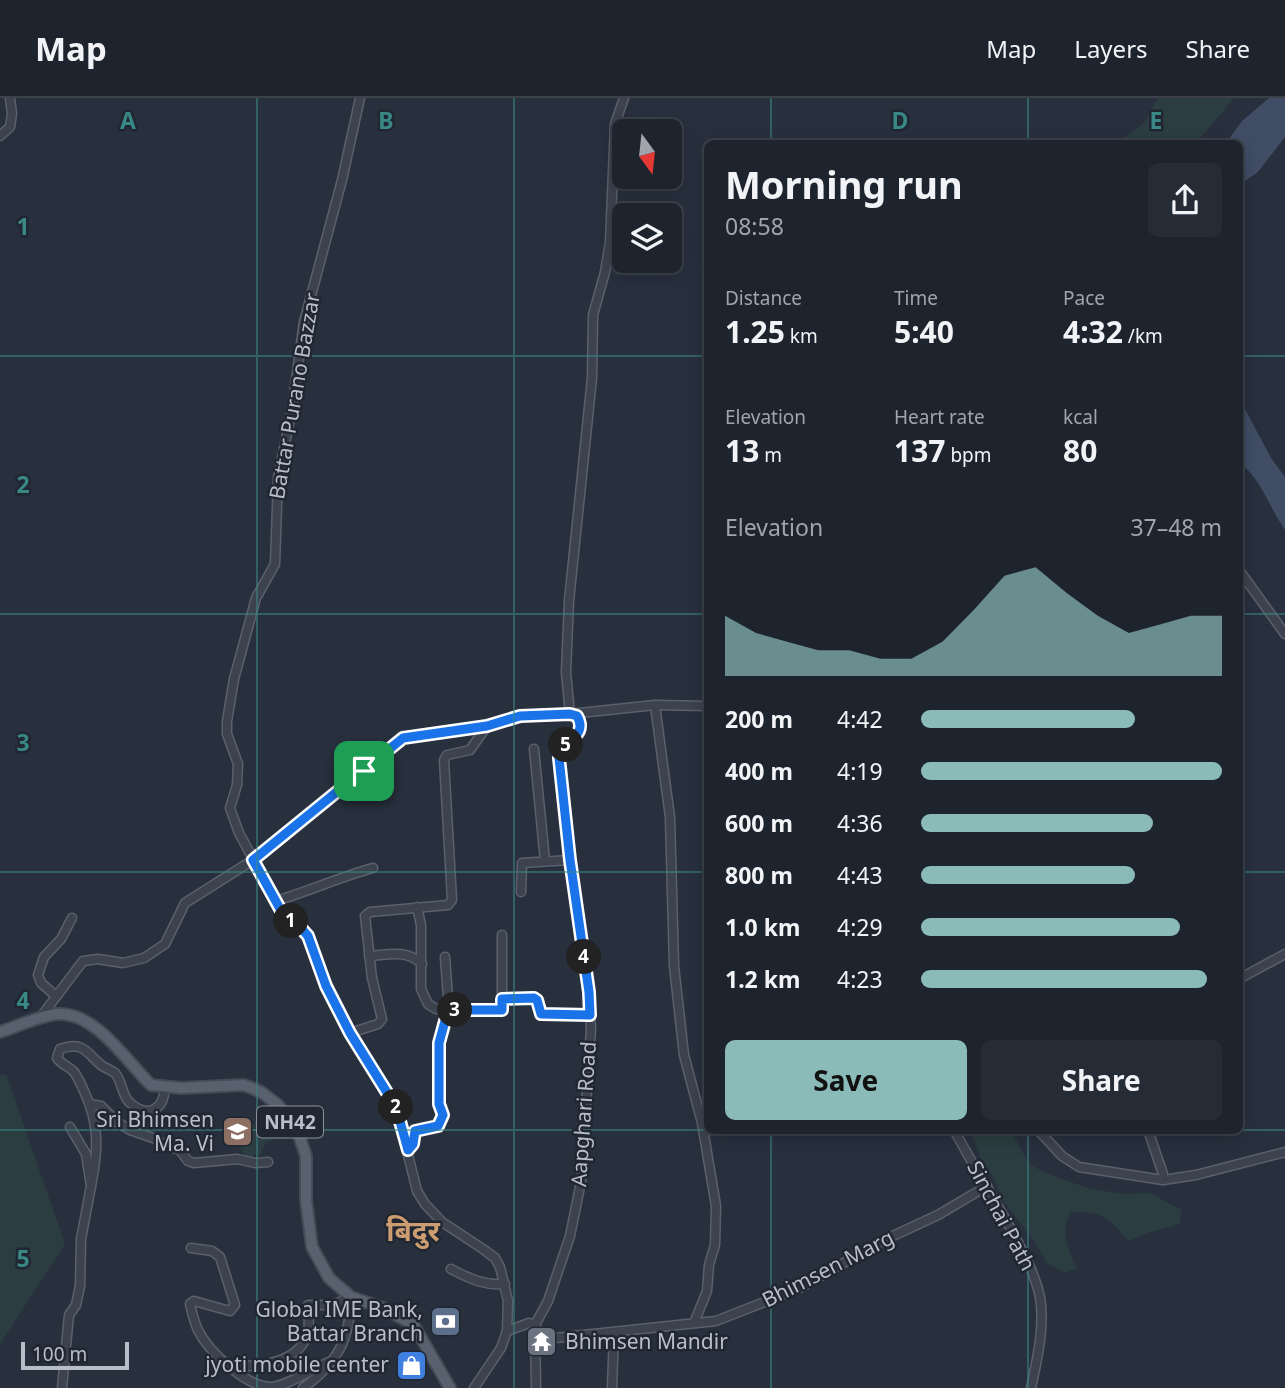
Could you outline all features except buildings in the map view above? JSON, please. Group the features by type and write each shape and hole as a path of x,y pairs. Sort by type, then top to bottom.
{"main road":[{"path":"0,1032 57,1014 85,1021 126,1056 151,1085 165,1087"},
{"name":"NH42","path":"165,1087 244,1085 261,1092 278,1105 299,1135 306,1156 306,1200 312,1247 329,1278 351,1297 383,1308 413,1324 450,1388"}],"street":[{"path":"0,136 10,127 10,98"},
{"name":"Battar Purano Bazzar","path":"360,98 342,180 303,321 292,409 278,478 275,564 256,598 226,721 227,734 238,764 237,785 230,808 235,824 284,916 308,936 326,986 350,1033 396,1107 417,1191 442,1222 495,1258 505,1283 508,1301 507,1331 500,1348 474,1388"},
{"path":"570,714 566,673 569,601 592,378 593,315 610,242 615,124 620,100"},
{"path":"1243,576 1285,634"},
{"path":"655,705 670,817 674,966 684,1055 702,1123 716,1206 715,1245 709,1265 708,1291 694,1323"},
{"path":"39,1020 83,961 98,959 123,963 144,958 165,944 186,903 253,860 403,738 487,726 520,716 655,705 704,706"},
{"name":"Aapghari Road","path":"536,1388 536,1323 548,1301 570,1236 581,1182 590,1015 559,758 562,748 579,734 581,724 577,716 570,714"},
{"path":"350,1033 381,1022 365,916 370,912 448,905 453,900 444,760 447,755 470,750 487,726"},
{"path":"534,748 545,861"},
{"path":"521,892 522,863 570,860"},
{"path":"276,901 373,868"},
{"path":"417,907 421,925 421,989 428,1004 436,1009 502,1010 502,934"},
{"path":"56,996 41,983 38,975 44,957 61,939 72,918"},
{"path":"369,956 401,953 414,956 422,964"},
{"path":"1243,977 1285,954"},
{"path":"408,1150 413,1144 415,1131 438,1126 443,1115 439,1104 439,1043 448,1010 445,957"},
{"path":"502,999 534,998 541,1014 546,1015 590,1015"},
{"path":"62,1388 69,1315 76,1305 80,1286 80,1239 98,1153 90,1104 75,1073 61,1065 57,1058 60,1049 73,1045 85,1049 115,1074 128,1101 138,1107 150,1111 159,1108 164,1100 165,1087"},
{"path":"90,1104 101,1106 117,1122 130,1130 178,1149 188,1161 194,1163 237,1159 255,1163 268,1162"},
{"path":"70,1127 86,1154 91,1186"},
{"name":"Sinchai Path","path":"956,1134 1030,1264 1040,1300 1039,1343 1031,1388"},
{"path":"1042,1134 1062,1156 1079,1167 1163,1180 1196,1175 1285,1152"},
{"path":"1150,1134 1163,1180"},
{"name":"Bhimsen Marg","path":"536,1340 716,1321 800,1289 882,1241 938,1215 987,1186"},
{"path":"191,1248 212,1251 220,1257 235,1305 230,1311 194,1301 190,1304 198,1331 242,1378 256,1385 270,1387 285,1384 331,1361"},
{"path":"451,1269 473,1280 496,1285 505,1283"},
{"path":"228,1365 258,1365 277,1361 296,1352 309,1331 308,1305 333,1305 351,1297 350,1323 346,1337 317,1378 303,1388"},
{"path":"507,1331 529,1323 535,1325 536,1340"},
{"path":"612,1388 614,1332"}],"shaded area":[{"path":"1158,98 1234,98 1199,140 1122,140 1144,123"},
{"path":"6,1074 65,1244 0,1344 0,1075"},
{"path":"260,1111 263,1132 271,1130 274,1139 266,1143 260,1156 255,1154 252,1158 245,1158 240,1147 244,1138 239,1127 254,1124"},
{"path":"972,1134 1013,1134 1030,1165 1091,1189 1126,1194 1150,1193 1181,1210 1180,1224 1129,1241 1115,1226 1098,1214 1070,1212 1066,1240 1077,1268 1065,1273 1047,1263 1036,1243 1004,1202 980,1156"}],"water":[{"path":"1269,98 1285,98 1285,137 1258,172 1243,182 1243,140 1228,140 1242,121"},
{"path":"1243,406 1271,458 1285,477 1285,530 1259,485 1243,466"}],"place":[{"name":"Sri Bhimsen Ma. Vi","path":"237,1132"},
{"name":"Global IME Bank, Battar Branch","path":"446,1322"},
{"name":"Bhimsen Mandir","path":"542,1342"},
{"name":"jyoti mobile center","path":"412,1365"}],"district":[{"name":"बिदुर","path":"413,1231"}],"route":[{"path":"570,714 577,716 581,724 579,734 562,748 559,758 590,1015 541,1014 534,998 502,999 502,1010 448,1010 439,1043 439,1104 443,1115 438,1126 415,1131 413,1144 408,1150 396,1107 350,1033 326,986 308,936 284,916 253,860 364,771 403,738 416,735 487,726 524,716 570,714"}]}
